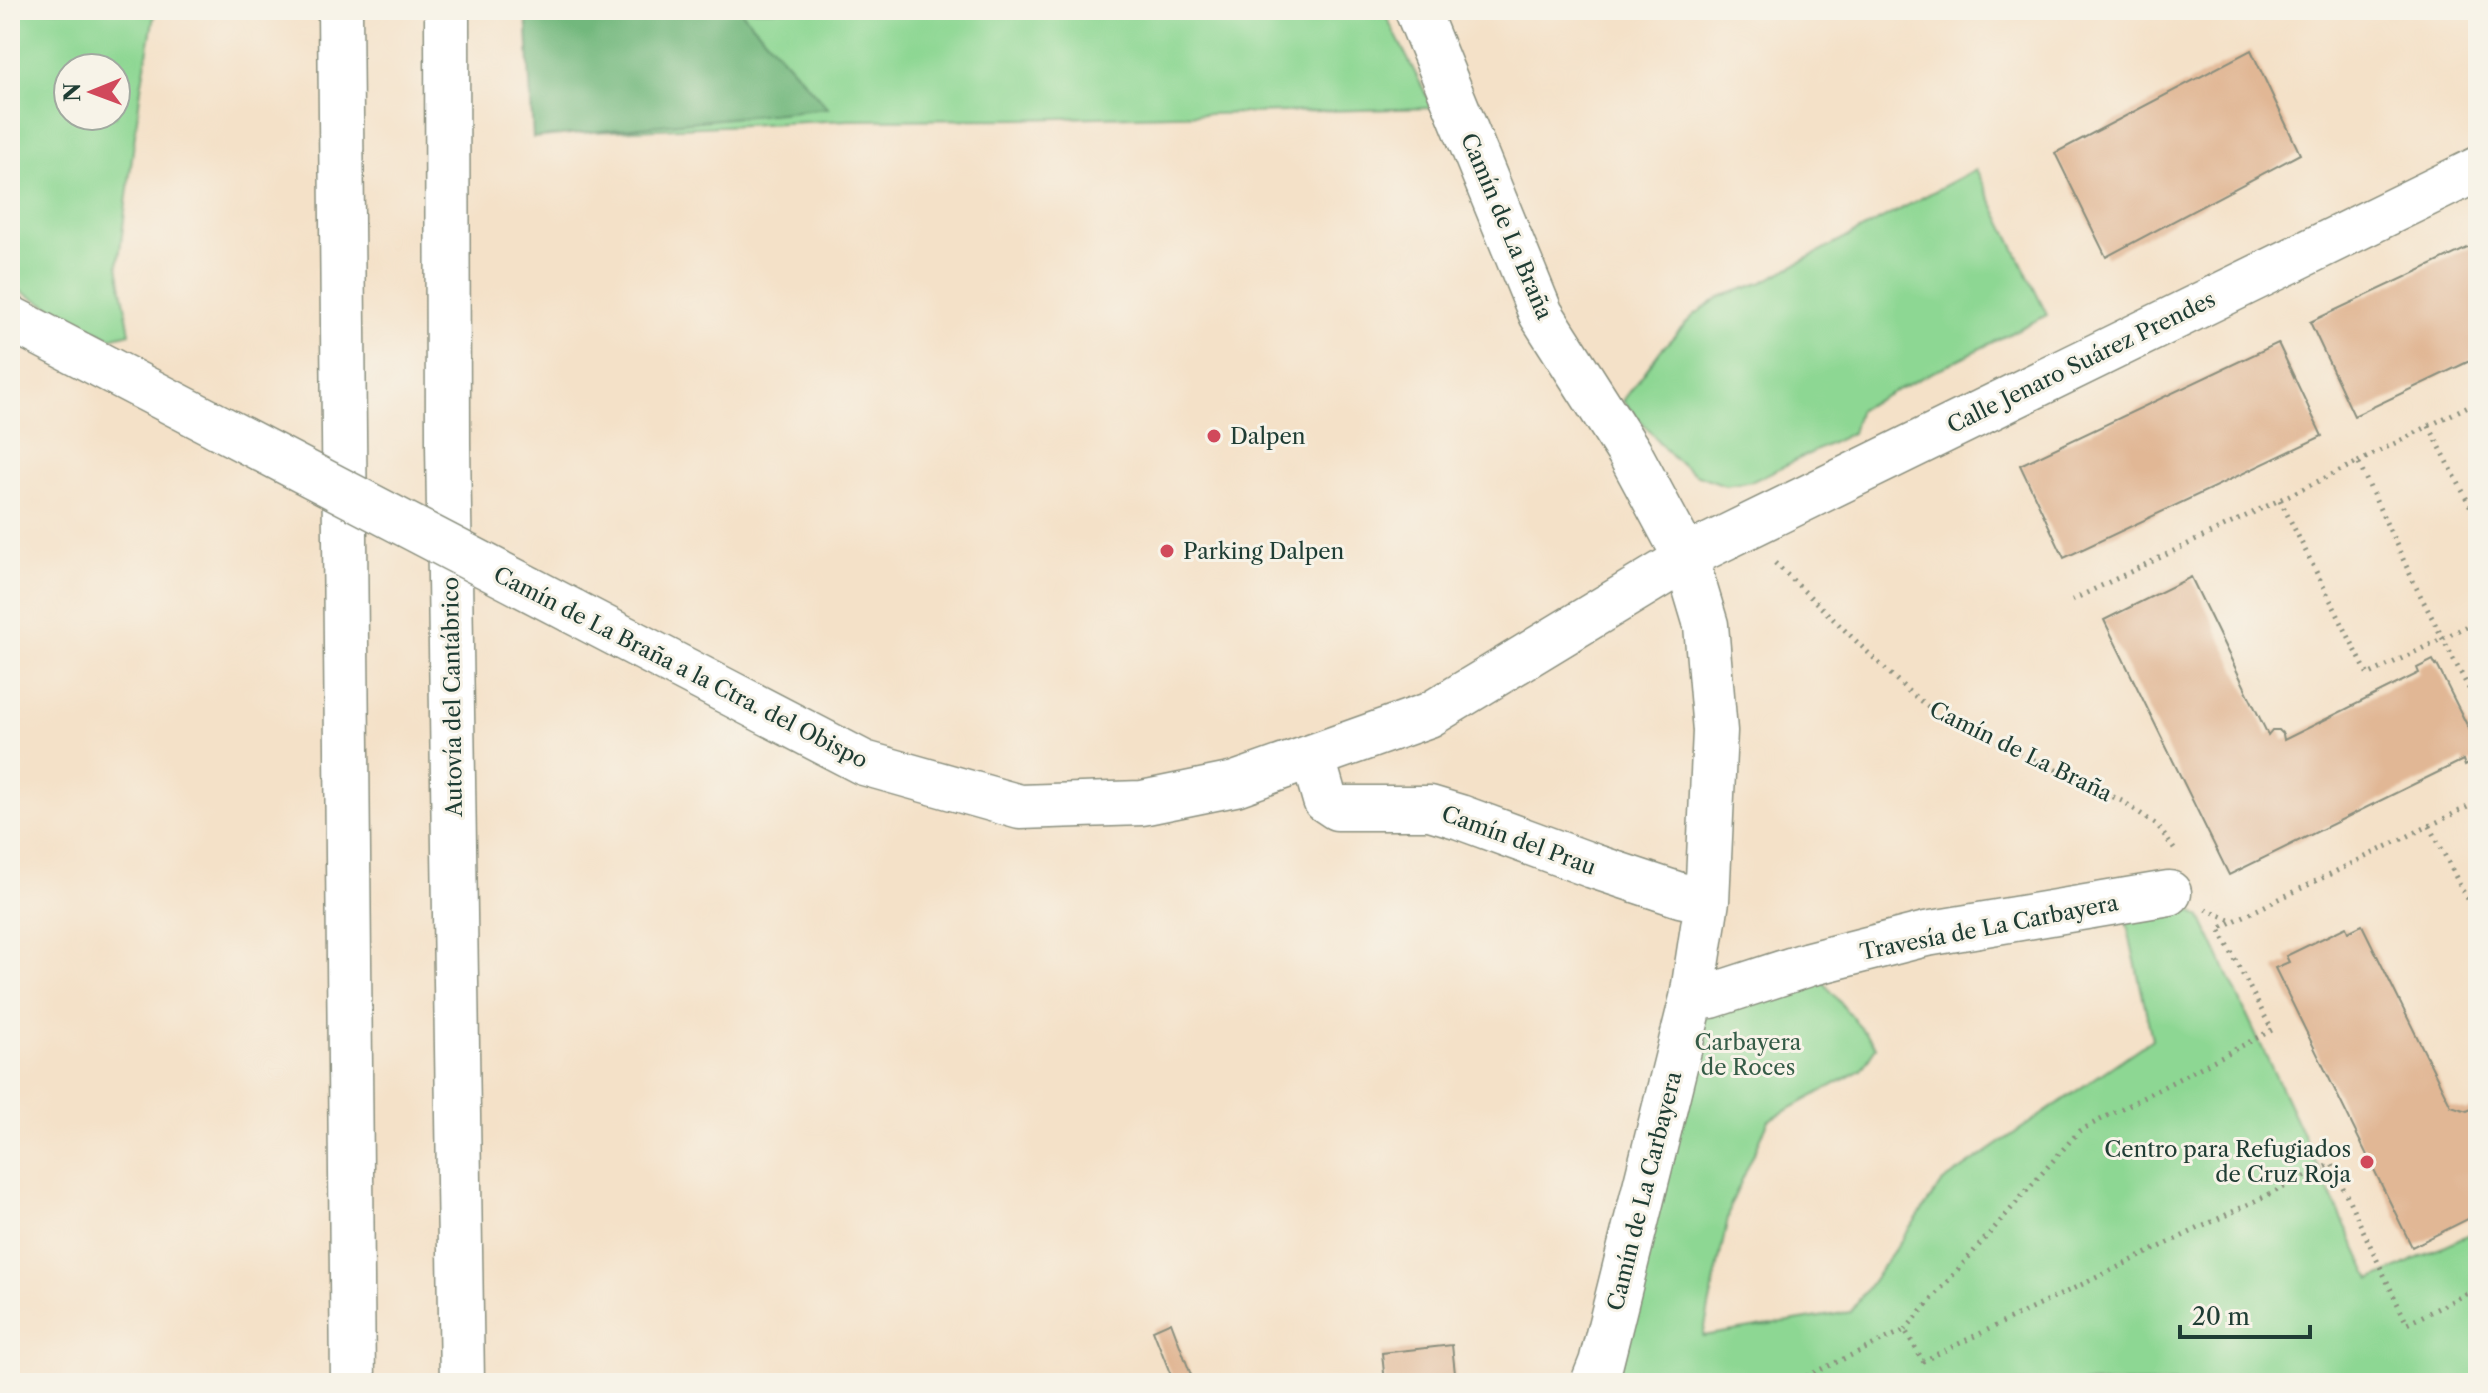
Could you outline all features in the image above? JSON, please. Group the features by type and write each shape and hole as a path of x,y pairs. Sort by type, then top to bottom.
{"main road":[{"path":"340,10 353,1383"},
{"name":"Autovía del Cantábrico","path":"447,10 448,444 462,1383"},
{"name":"Camín de La Braña","path":"1417,10 1541,314 1629,452 1686,558 1706,625 1715,731 1707,901"},
{"name":"Calle Jenaro Suárez Prendes","path":"1686,558 2478,169"},
{"name":"Camín de La Braña a la Ctra. del Obispo","path":"10,318 864,763 1020,807 1142,803 1235,784 1429,715 1686,558"},
{"name":"Camín del Prau","path":"1313,758 1325,800 1337,808 1430,808 1593,866 1707,901"},
{"name":"Travesía de La Carbayera","path":"1692,998 1711,996 1809,964 1926,934 2169,893"},
{"name":"Camín de La Carbayera","path":"1593,1383 1601,1363 1692,998 1707,901"}],"path":[{"path":"2072,600 2478,401"},
{"path":"2429,426 2478,521"},
{"path":"2358,462 2416,587 2478,706"},
{"path":"2280,500 2368,675 2478,621"},
{"name":"Camín de La Braña","path":"1772,559 1907,690 1937,714 2124,802 2158,826 2176,852 2169,893"},
{"path":"1792,1383 1905,1330 2079,1131 2272,1030 2219,929 2478,802"},
{"path":"2430,826 2478,921"},
{"path":"2169,893 2234,921"},
{"path":"1905,1330 1923,1361 2332,1164 2407,1324 2478,1288"}],"green space":[{"path":"10,10 155,10 141,88 118,266 130,333 110,338 10,286"},
{"path":"526,10 740,10 828,108 533,138"},
{"path":"573,10 1383,10 1433,108 1023,119 849,120 570,133"},
{"path":"1976,169 2047,315 1859,409 1852,433 1753,481 1725,485 1695,474 1672,457 1623,401 1661,350 1694,315 1720,297 1763,282"},
{"name":"Carbayera de Roces","path":"2169,893 2201,917 2371,1280 2478,1230 2478,1383 1593,1383 1692,998 1809,964 1876,1047 1861,1070 1769,1120 1731,1204 1703,1336 1850,1312 1942,1183 2152,1039 2122,901"}],"building":[{"path":"2251,50 2300,154 2106,257 2055,153"},
{"path":"2478,243 2478,357 2354,416 2310,322"},
{"path":"2278,343 2322,436 2064,558 2020,465"},
{"path":"2191,577 2268,735 2272,730 2279,730 2284,740 2419,673 2417,668 2433,660 2478,747 2478,759 2465,766 2463,760 2229,875 2104,620"},
{"path":"2362,925 2451,1106 2467,1111 2478,1106 2478,1214 2412,1247 2275,968 2289,962 2286,956 2346,927 2348,932"},
{"path":"1171,1322 1194,1383 1174,1383 1153,1330"},
{"path":"1452,1345 1456,1383 1385,1383 1382,1353"}],"place":[{"name":"Dalpen","path":"1214,436"},
{"name":"Parking Dalpen","path":"1167,551"},
{"name":"Centro para Refugiados de Cruz Roja","path":"2367,1162"}]}
